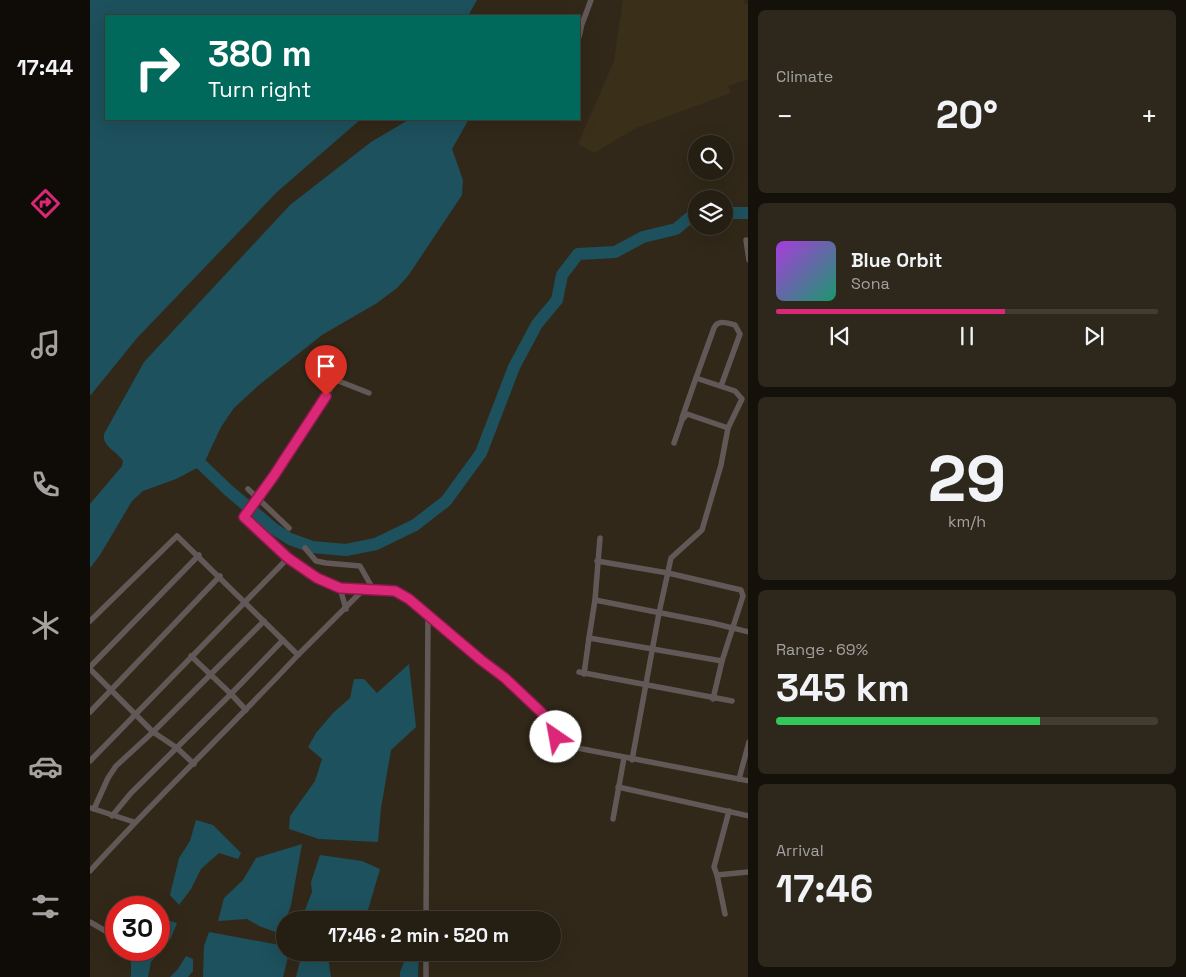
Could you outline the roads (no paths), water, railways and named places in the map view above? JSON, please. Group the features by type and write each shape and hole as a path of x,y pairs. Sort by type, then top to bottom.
{"street":[{"path":"580,33 591,0"},
{"path":"746,240 748,260"},
{"path":"674,443 715,325 722,322 738,327 740,334 720,386"},
{"path":"632,760 671,558 702,530 721,465 728,428 742,399 738,392 696,378"},
{"path":"369,393 336,380 244,517 288,558 317,578 340,588 395,591 409,599 505,678 542,713 551,730 567,746 748,781"},
{"path":"682,420 690,414 728,428"},
{"path":"248,488 256,500 289,528"},
{"path":"90,620 177,536 220,576 298,655"},
{"path":"600,538 595,600 581,673 732,701"},
{"path":"304,548 316,561 360,566 373,589"},
{"path":"194,764 177,748 154,732 90,668 199,556"},
{"path":"90,761 288,558"},
{"path":"597,561 668,573 741,590 743,596 722,661 713,699"},
{"path":"90,712 220,576"},
{"path":"340,588 346,609"},
{"path":"90,872 134,822 194,764 364,589"},
{"path":"595,600 733,627 748,632"},
{"path":"426,911 428,615"},
{"path":"134,822 92,809 108,778 116,766 154,732 264,621"},
{"path":"589,638 722,661"},
{"path":"112,816 131,793 283,640"},
{"path":"191,656 246,710"},
{"path":"739,779 748,742"},
{"path":"613,819 624,758"},
{"path":"618,787 748,816"},
{"path":"724,914 714,868 729,812"},
{"path":"717,875 748,872"},
{"path":"90,922 105,931"},
{"path":"426,961 426,977"}],"water":[{"path":"90,0 477,0 469,15 105,15 105,120 360,120 277,192 137,338 90,396"},
{"path":"408,120 468,120 452,149 463,180 462,195 408,276 397,288 377,303 322,335 259,385 234,408 221,427 206,459 197,468 176,479 143,491 132,501 100,555 90,568 90,504 122,466 123,461 105,442 104,434 144,362 290,205 371,142"},
{"path":"409,664 416,727 391,750 381,808 378,842 319,839 289,829 290,816 315,781 322,759 308,747 316,733 333,713 350,698 354,679 364,679 377,693"},
{"path":"196,820 213,825 241,853 238,859 219,853 201,869 191,889 179,905 170,895 179,858 190,841"},
{"path":"302,844 291,905 289,911 276,911 276,932 247,919 218,921 224,898 243,880 256,858"},
{"path":"320,855 362,861 380,869 368,911 305,911 312,892 311,882"},
{"path":"170,921 177,923 170,939"},
{"path":"209,932 276,944 276,961 287,961 283,977 203,977 204,946"},
{"path":"186,956 193,959 193,971 188,977 170,977 178,969"},
{"path":"131,961 152,961 148,977 131,976"},
{"path":"300,961 329,961 331,977 296,977"},
{"path":"404,961 419,961 418,977 400,977"}],"waterway":[{"path":"733,213 748,213"},
{"path":"201,464 274,529 290,539 312,547 346,550 376,544 415,525 446,501 481,453 514,367 537,324 557,300 562,275 578,254 615,252 643,237 676,229 688,219"}]}
